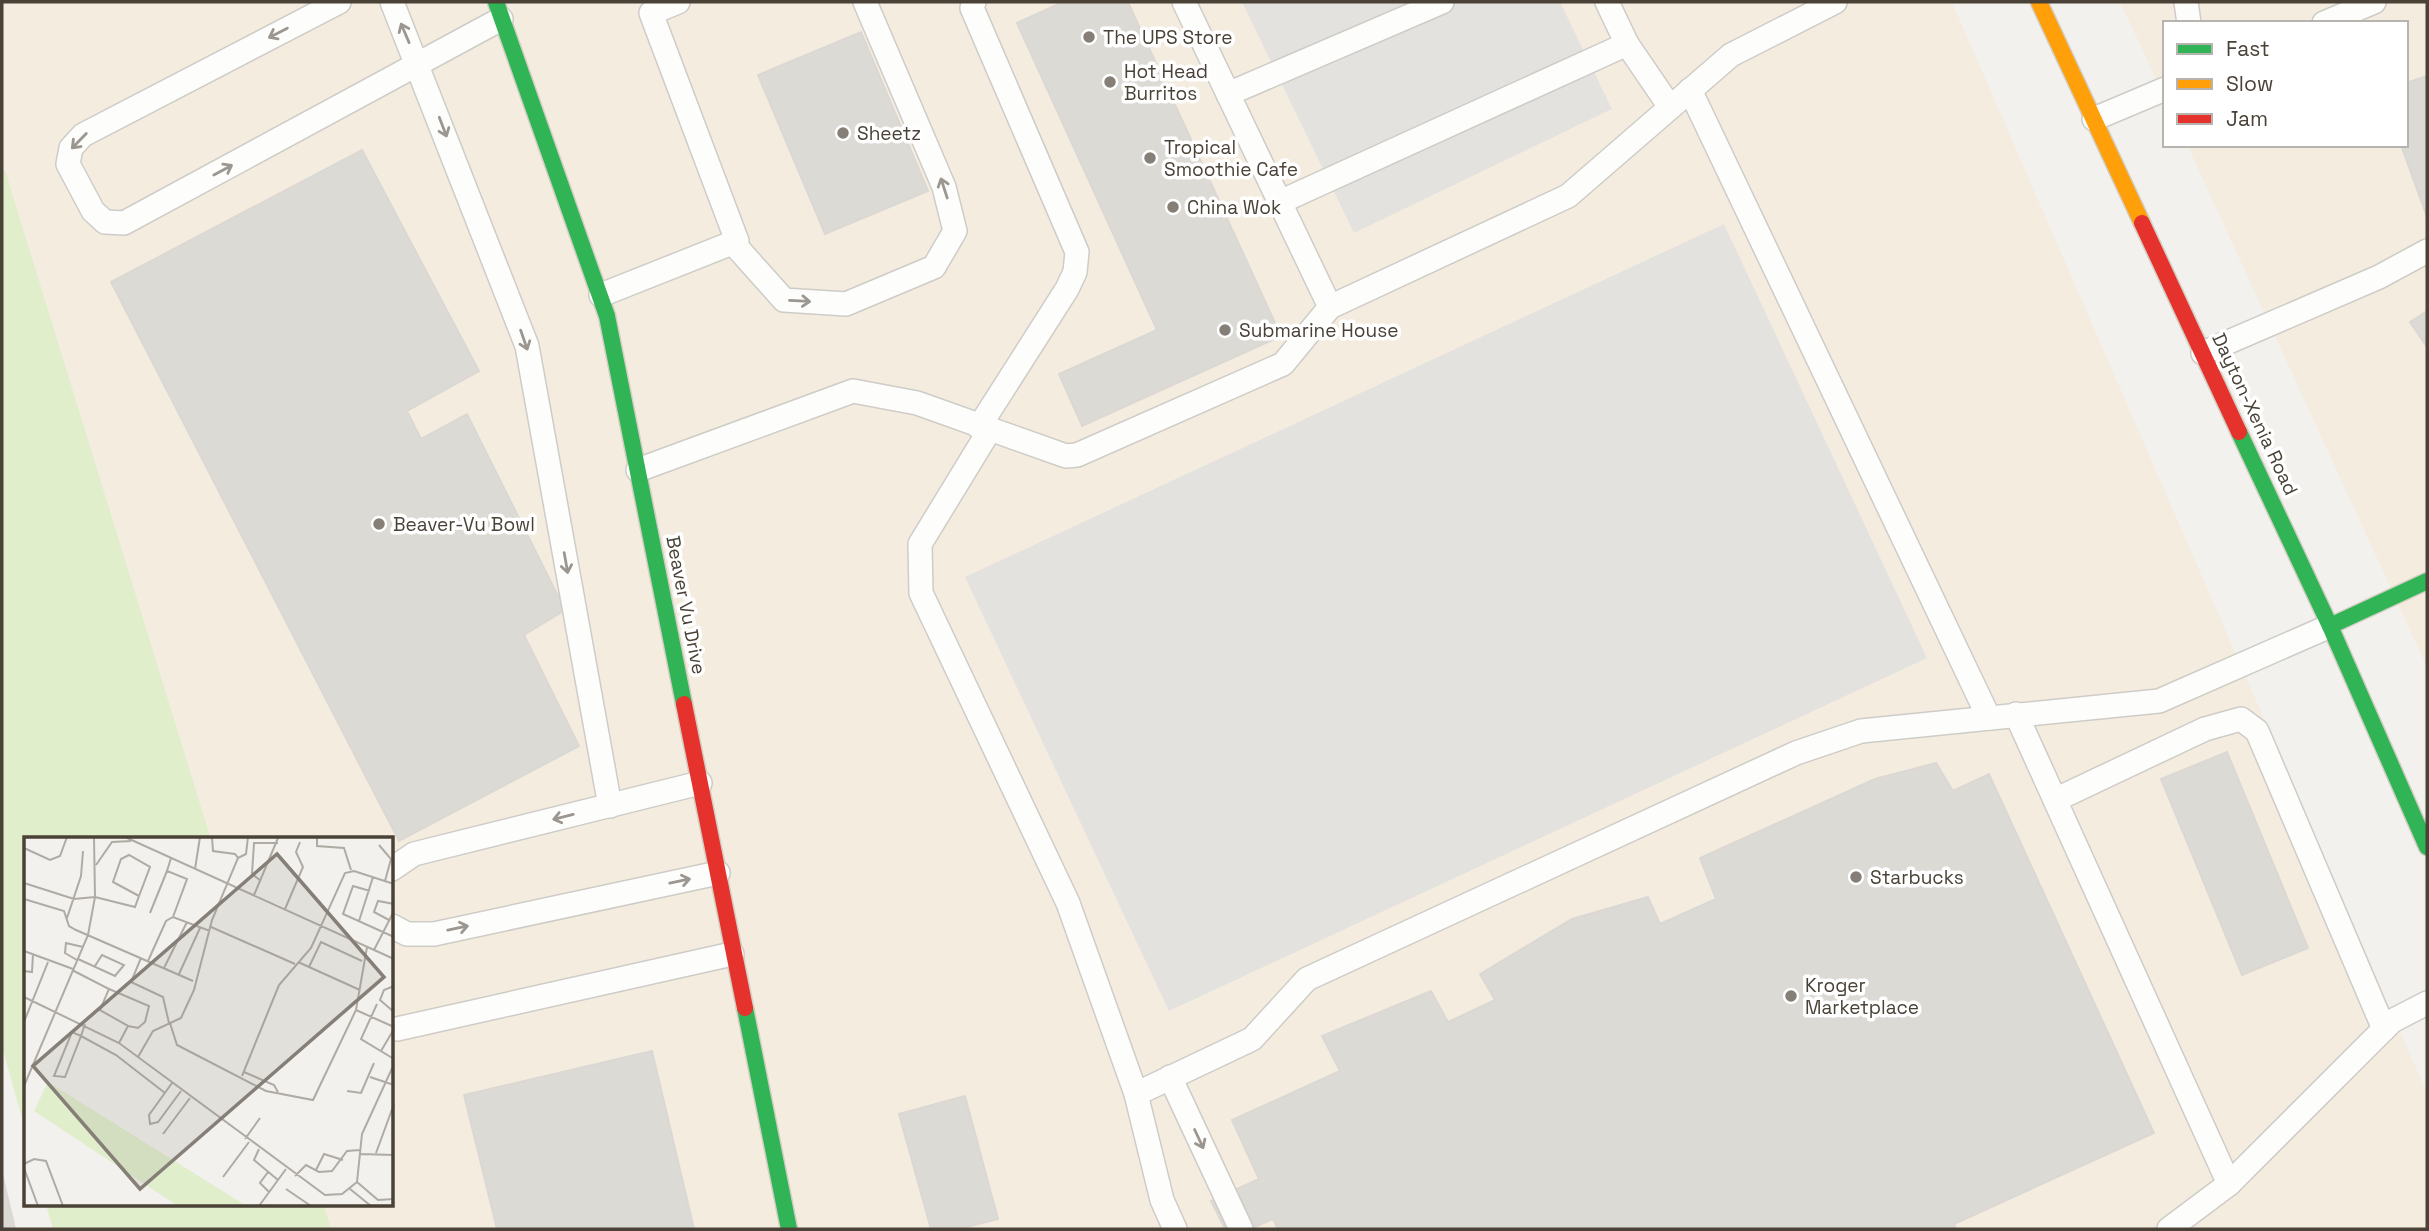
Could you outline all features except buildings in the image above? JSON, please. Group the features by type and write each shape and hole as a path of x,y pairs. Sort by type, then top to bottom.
{"street":[{"name":"Dayton-Xenia Road","path":"2039,2 2330,626 2427,847"},
{"name":"Beaver Vu Drive","path":"499,10 601,295 789,1229"},
{"path":"2330,626 2427,581"}],"lane":[{"path":"339,2 83,135 71,148 68,164 93,211 106,222 124,223 418,64 499,10"},
{"path":"392,2 527,346 610,806"},
{"path":"601,295 737,241 651,13 678,2"},
{"path":"733,243 784,300 846,304 933,267 955,232 944,187 865,2"},
{"path":"974,2 972,8 1077,252 1075,272 1067,289 920,544 921,593 1068,903 1136,1094 1162,1200 1175,1229"},
{"path":"1184,2 1330,307"},
{"path":"1228,94 1442,2"},
{"path":"1607,2 1627,44 1670,107"},
{"path":"638,470 853,391 917,403 984,429 1066,456 1077,456 1283,364 1330,307 1568,197 1731,55 1835,2"},
{"path":"2186,2 2189,21"},
{"path":"2329,21 2374,2"},
{"path":"1280,202 1627,44"},
{"path":"1690,90 1989,718"},
{"path":"2094,119 2163,90"},
{"path":"2203,353 2379,277 2427,251"},
{"path":"1136,1094 1252,1039 1307,979 1796,753 1861,731 2159,701 2330,626"},
{"path":"2016,714 2229,1184"},
{"path":"2055,800 2205,729 2241,719 2257,731 2384,1029"},
{"path":"394,868 414,854 700,783"},
{"path":"394,927 407,934 434,934 718,873"},
{"path":"397,1029 732,954"},
{"path":"2169,1229 2229,1184 2392,1021 2427,1003"},
{"path":"1170,1077 1241,1229"}],"shaded area":[{"path":"2,2 1952,2 2427,1093 2427,1229 331,1229 324,1206 394,1206 394,837 210,837 2,160"},
{"path":"1242,2 1560,2 1612,109 1354,233"},
{"path":"2120,2 2427,2 2427,667 2188,147 2408,147 2408,21 2163,21 2163,94"},
{"path":"1724,224 1927,658 1169,1011 965,577"}],"green space":[{"path":"5,170 210,837 24,837 24,1126 2,1046 2,171"},
{"path":"46,1206 324,1206 331,1229 53,1229"}],"traffic: fast":[{"path":"496,2 607,316 684,704"},
{"path":"2239,432 2330,626 2427,847"},
{"path":"2330,626 2427,581"},
{"path":"745,1008 789,1229"}],"traffic: slow":[{"path":"2039,2 2142,223"}],"traffic: jam":[{"path":"2142,223 2239,432"},
{"path":"684,704 745,1008"}],"place":[{"name":"The UPS Store","path":"1089,37"},
{"name":"Hot Head Burritos","path":"1110,82"},
{"name":"Sheetz","path":"843,133"},
{"name":"Tropical Smoothie Cafe","path":"1150,158"},
{"name":"China Wok","path":"1173,207"},
{"name":"Submarine House","path":"1225,330"},
{"name":"Beaver-Vu Bowl","path":"379,524"},
{"name":"Starbucks","path":"1856,877"},
{"name":"Kroger Marketplace","path":"1791,996"}]}
